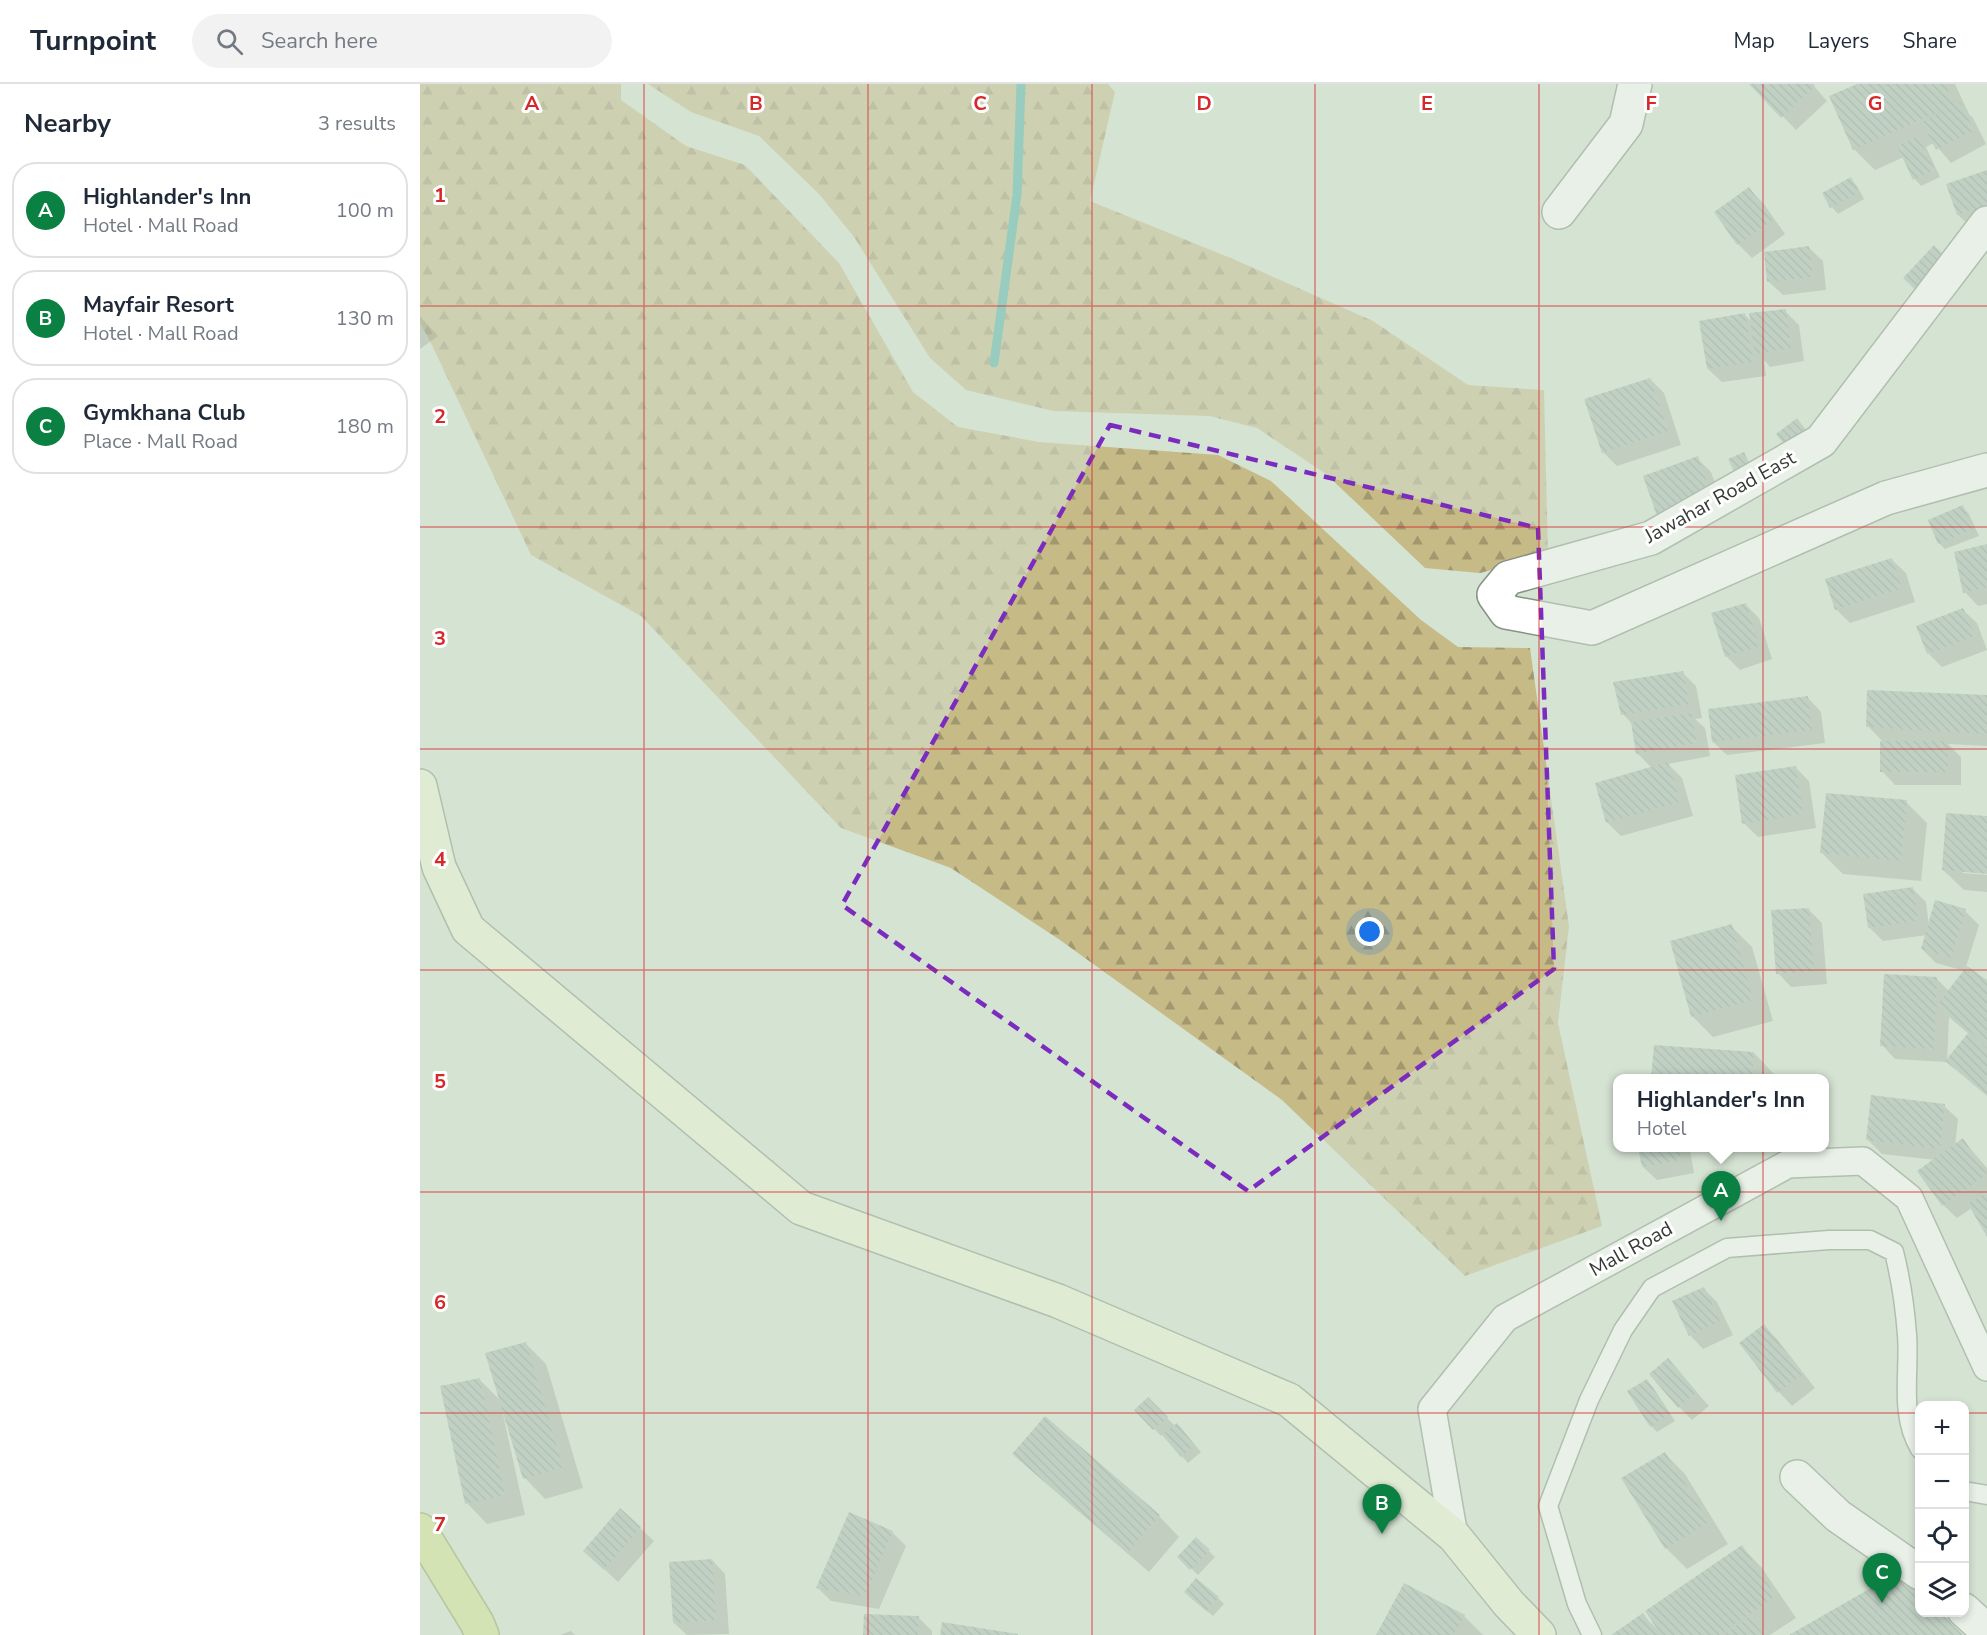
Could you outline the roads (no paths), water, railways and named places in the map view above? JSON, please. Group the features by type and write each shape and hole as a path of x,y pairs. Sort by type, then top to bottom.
{"highway":[{"path":"420,1530 482,1635"}],"main road":[{"path":"420,786 439,867 468,929 801,1208 1058,1301 1289,1400 1454,1536 1509,1604 1539,1635"}],"street":[{"path":"1559,212 1626,124 1635,84"},
{"name":"Jawahar Road East","path":"1987,223 1821,441 1651,538 1508,578 1494,595 1506,612 1592,628 1886,498 1987,470"},
{"name":"Mall Road","path":"1454,1536 1432,1409 1505,1318 1788,1164 1863,1161 1909,1198 1987,1367"},
{"path":"1797,1477 1838,1516 1915,1570"},
{"path":"1969,1614 1987,1631"}],"lane":[{"path":"1592,1635 1577,1605 1548,1506 1589,1400 1623,1330 1652,1288 1727,1248 1829,1240 1870,1240 1894,1252 1902,1282 1908,1337 1907,1409 1915,1439"},
{"path":"1969,1492 1987,1495"}],"waterway":[{"path":"994,363 1017,195 1021,84"}],"place":[{"name":"Highlander's Inn","path":"1721,1221"},
{"name":"Mayfair Resort","path":"1382,1534"},
{"name":"Gymkhana Club","path":"1882,1603"}]}
